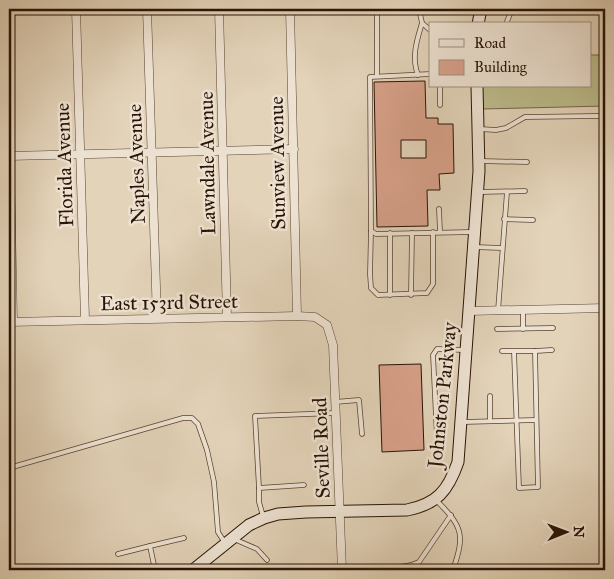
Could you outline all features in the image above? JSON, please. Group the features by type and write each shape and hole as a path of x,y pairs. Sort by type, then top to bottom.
{"street":[{"name":"Florida Avenue","path":"76,9 85,319"},
{"name":"Naples Avenue","path":"147,9 157,318"},
{"name":"Lawndale Avenue","path":"219,9 226,317"},
{"name":"Sunview Avenue","path":"290,9 297,316"},
{"path":"478,22 480,9"},
{"name":"Johnston Parkway","path":"198,568 249,525 264,518 278,514 407,510 420,507 435,499 445,490 452,479 458,462 478,192 477,88"},
{"path":"9,113 11,322"},
{"path":"9,156 294,150"},
{"path":"469,311 605,308"},
{"name":"East 153rd Street","path":"11,322 297,316 315,317 327,325"},
{"name":"Seville Road","path":"327,325 333,345 342,570"}],"lane":[{"path":"377,9 377,76"},
{"path":"418,75 414,52 422,23 419,9"},
{"path":"507,22 512,9"},
{"path":"422,23 429,29"},
{"path":"429,74 377,76 370,77 369,79 370,274 371,288 378,295 427,293 433,284 433,232"},
{"path":"440,88 440,106"},
{"path":"478,129 496,130 506,128 525,117 598,116 605,119"},
{"path":"479,161 527,162"},
{"path":"478,192 525,191"},
{"path":"498,310 507,192"},
{"path":"439,209 440,232"},
{"path":"504,219 532,220"},
{"path":"371,230 376,234 475,232"},
{"path":"390,233 390,295"},
{"path":"411,294 412,233"},
{"path":"474,247 502,248"},
{"path":"523,310 523,329"},
{"path":"497,329 553,328"},
{"path":"437,437 433,355 437,349 441,348 466,350"},
{"path":"502,351 552,350"},
{"path":"514,351 519,488 538,487 535,351"},
{"path":"490,396 490,421"},
{"path":"335,402 359,400 362,434"},
{"path":"264,518 259,502 255,416 336,414"},
{"path":"9,468 183,418 192,418 198,424 207,450 214,482 218,532 228,541 257,549 267,560"},
{"path":"461,422 536,420"},
{"path":"258,488 304,485"},
{"path":"435,499 451,515 458,525 460,532 459,556 454,570"},
{"path":"373,570 374,568 382,567 412,566 419,562 451,515"},
{"path":"118,554 184,538"},
{"path":"150,546 155,570"}],"shaded area":[{"path":"592,55 605,55 605,106 483,109 482,88 592,88"}],"building":[{"path":"425,81 426,118 438,118 438,124 453,124 454,173 439,174 440,190 427,190 428,226 377,227 374,82","holes":["401,140 426,140 426,158 401,158"]},
{"path":"421,364 424,450 382,452 379,365"}]}
